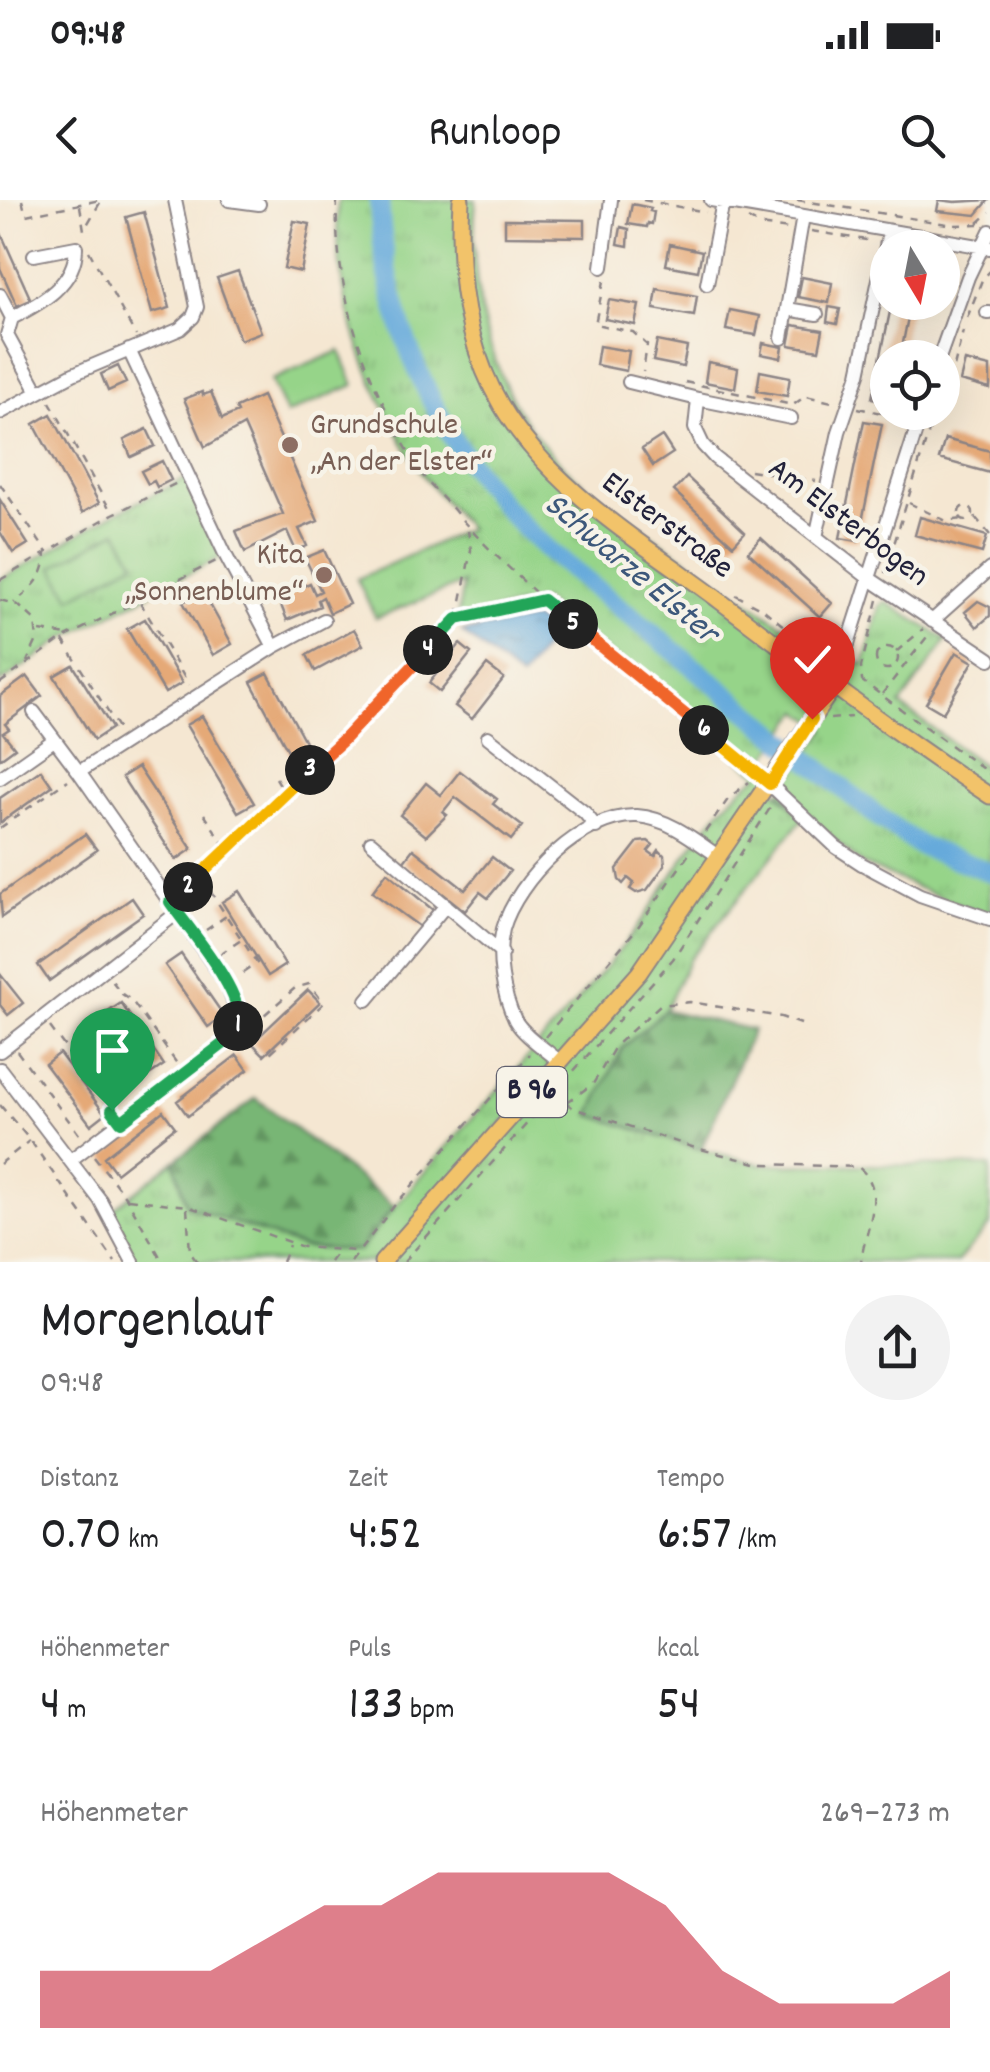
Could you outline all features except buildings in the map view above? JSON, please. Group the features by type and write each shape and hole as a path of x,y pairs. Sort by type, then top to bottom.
{"main road":[{"name":"Elsterstraße","path":"461,200 461,273 474,340 499,401 552,472 584,500 990,796"},
{"name":"B 96","path":"382,1262 639,972 835,685"}],"street":[{"path":"0,414 127,346 180,329 194,317 197,308 175,200"},
{"path":"229,200 259,204"},
{"path":"602,267 611,200"},
{"path":"707,284 719,206 872,230"},
{"path":"782,338 802,222"},
{"path":"947,340 990,231"},
{"path":"960,244 986,248"},
{"path":"34,255 76,247 76,261 60,285 47,298 12,318 3,336 41,391"},
{"path":"0,295 12,318"},
{"path":"787,309 817,314"},
{"path":"816,537 871,320"},
{"path":"127,346 226,556 274,646"},
{"path":"629,382 791,418"},
{"name":"Am Elsterbogen","path":"698,399 695,428 700,440 726,466 876,583 990,659"},
{"path":"835,685 876,583 913,430"},
{"path":"934,622 990,569"},
{"path":"543,600 774,777 836,846 920,895 990,919"},
{"path":"78,772 274,646 324,620"},
{"path":"34,712 211,960 236,1000 240,1020 232,1037 72,1160"},
{"path":"488,738 585,812 596,827"},
{"path":"0,778 54,740"},
{"path":"560,1062 517,1024 505,994 502,932 535,872 568,842 606,822 638,816 676,828 719,858"},
{"path":"371,842 502,953"},
{"path":"367,1000 446,906"},
{"path":"0,1051 106,971 174,908"},
{"path":"0,1069 100,1200 133,1262"}],"path":[{"path":"22,200 26,215 101,200"},
{"path":"84,230 101,200"},
{"path":"337,200 336,225 345,296 387,412 425,478 468,529 543,600"},
{"path":"643,200 719,206 783,229 802,222 870,241"},
{"path":"797,200 954,225 976,224 990,212"},
{"path":"80,204 90,255 136,337 127,346"},
{"path":"602,267 606,271 595,324 632,332 648,345 641,372"},
{"path":"960,342 982,280 990,271"},
{"path":"676,380 793,405 806,396 870,409"},
{"path":"41,391 113,514"},
{"path":"930,430 908,502 876,583 860,676 866,686 990,774"},
{"path":"726,466 828,483"},
{"path":"0,580 113,514 189,477"},
{"path":"0,484 46,551 38,583 14,602"},
{"path":"908,502 946,521 972,515"},
{"path":"963,519 959,512 964,506 971,508 972,515 990,535"},
{"path":"174,908 200,876 344,739 457,619 470,550 468,529"},
{"path":"0,684 62,639 226,556"},
{"path":"726,591 764,610 818,654"},
{"path":"0,600 27,610 38,630 36,647 26,664"},
{"path":"139,600 195,695"},
{"path":"457,619 543,600"},
{"path":"881,695 934,622"},
{"path":"896,652 934,622"},
{"path":"38,630 73,634"},
{"path":"62,639 126,741"},
{"path":"889,646 896,652 897,662 888,669 877,664 878,651 889,646"},
{"path":"888,669 890,682"},
{"path":"0,828 78,772"},
{"path":"276,778 285,793"},
{"path":"350,1262 394,1206 638,928 728,798 745,785"},
{"path":"204,814 227,850"},
{"path":"200,876 258,962 227,984"},
{"path":"194,937 228,915"},
{"path":"211,960 243,939"},
{"path":"106,971 184,1074"},
{"path":"240,1020 256,1023 295,988 310,984 324,1002 268,1055"},
{"path":"566,1103 594,1084 616,1045 660,1004 690,1002 782,1017 804,1026"},
{"path":"43,1018 121,1122"},
{"path":"542,1081 566,1103 608,1122 760,1164 858,1167 874,1187 861,1262"},
{"path":"0,1104 30,1140 115,1262"},
{"path":"0,1164 30,1140"},
{"path":"126,1199 187,1206 302,1248 360,1251"},
{"path":"187,1206 190,1252 197,1262"},
{"path":"282,1262 290,1242"},
{"path":"330,1262 339,1250"}],"green space":[{"path":"338,200 476,200 479,297 495,360 508,390 543,444 565,468 629,519 819,649 831,646 864,665 880,606 886,602 947,640 900,705 990,771 990,918 862,864 780,792 826,729 800,711 763,763 776,773 637,971 380,1262 135,1262 108,1213 174,1161 187,1206 303,1247 359,1251 623,946 701,833 759,775 543,600 457,619 463,583 376,618 357,579 468,529 423,475 371,379 358,344 341,272"},
{"path":"340,351 354,385 286,414 271,380"},
{"path":"189,477 225,555 63,639 0,683 0,580 113,514"},
{"path":"117,531 135,562 71,598 53,567"},
{"path":"770,785 803,818 688,961 665,1010 623,1047 590,1115 760,1164 990,1166 990,1225 957,1262 384,1262 593,1030"},
{"path":"665,1010 753,1030 701,1149 590,1115 623,1047"},
{"path":"256,1098 394,1206 359,1251 303,1247 187,1206 174,1161"}],"water":[{"path":"534,619 555,632 521,679 462,632"}],"waterway":[{"name":"Schwarze Elster","path":"379,200 390,282 414,362 451,436 501,503 558,558 873,813 920,846 990,872"}],"place":[{"name":"Grundschule „An der Elster“","path":"290,445"},
{"name":"Kita „Sonnenblume“","path":"324,575"}],"route":[{"path":"112,1110 121,1122 232,1037 240,1020 236,1000 227,984 170,902 344,739 457,619 543,600 770,784 812,719"}]}
